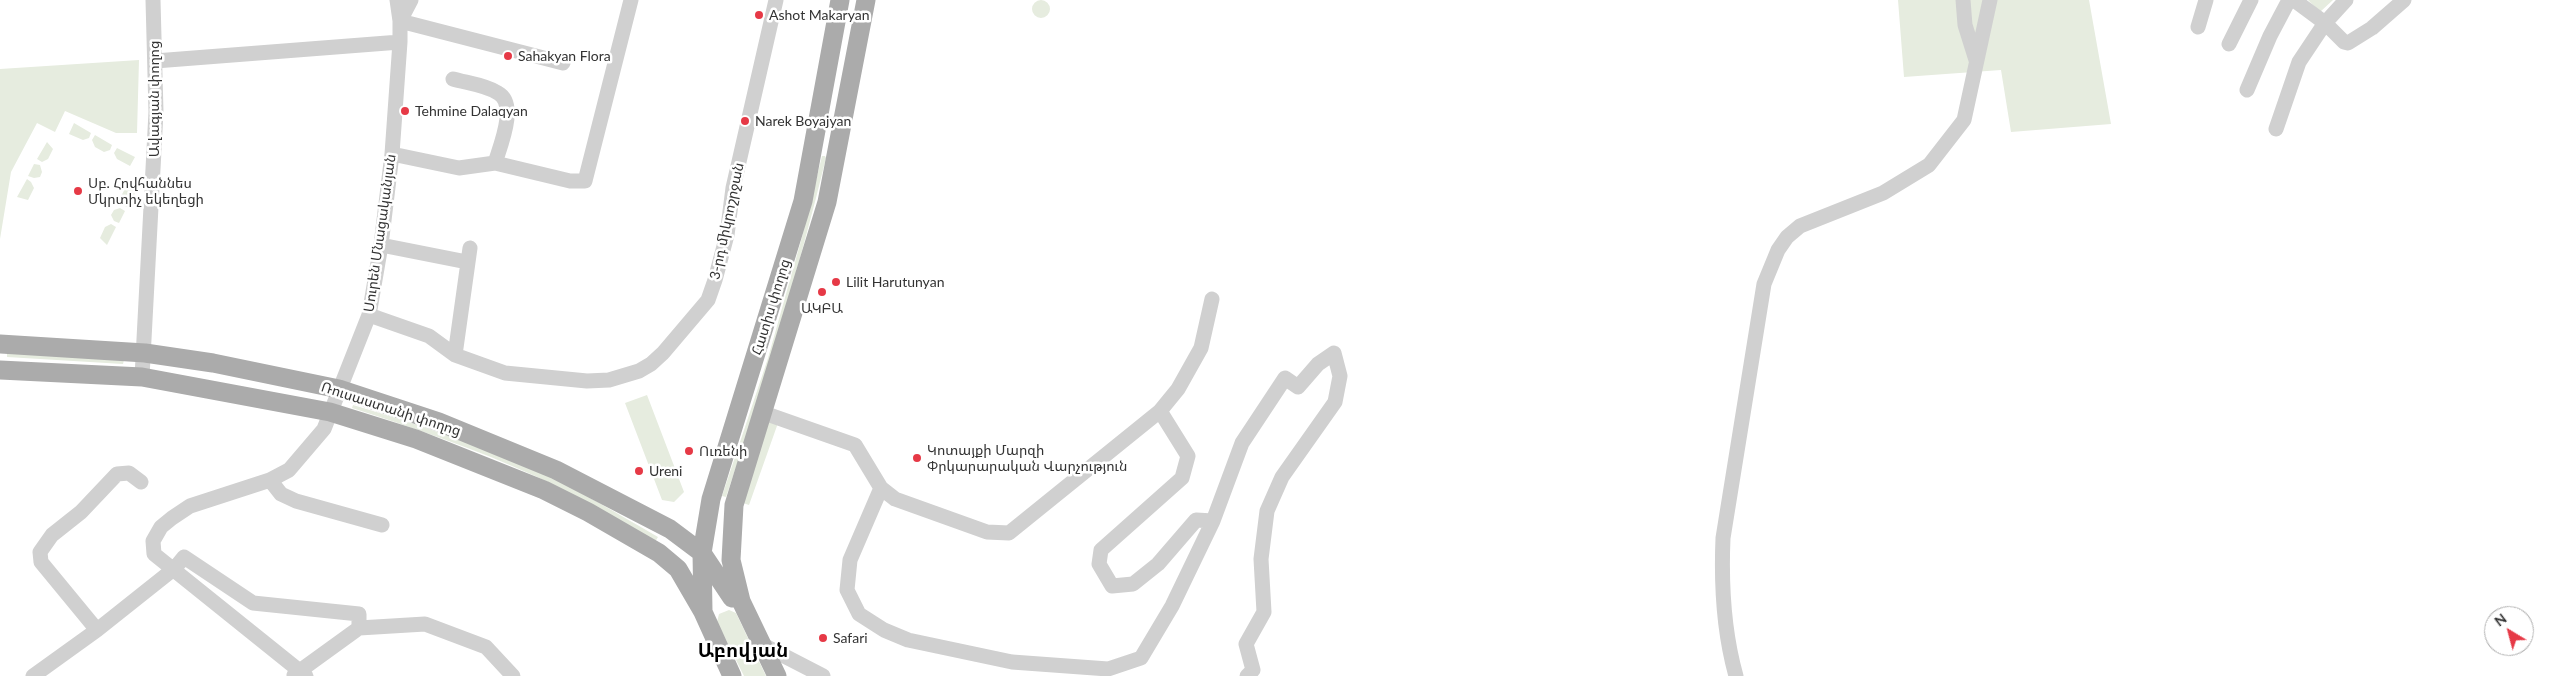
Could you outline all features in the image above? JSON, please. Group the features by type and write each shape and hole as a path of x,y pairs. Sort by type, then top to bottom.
{"main road":[{"name":"Հատիս փողոց","path":"704,614 702,553 711,499 742,404 803,201 840,0"},
{"name":"Հատիս փողոց","path":"736,600 731,560 734,505 764,413 827,202 866,0"},
{"name":"Ռուսաստանի փողոց","path":"0,344 145,353 213,363 339,389 439,422 556,470 670,529 702,553 736,600"},
{"name":"Ռուսաստանի փողոց","path":"0,370 142,377 330,412 416,438 544,490 588,512 659,552 678,568 704,614 732,676"},
{"path":"704,614 721,600 736,600 763,645 777,676"}],"street":[{"name":"Ավագյան փողոց","path":"142,377 145,353 156,112 153,0"},
{"name":"Սուրեն Մնացականյան","path":"299,674 174,568 154,554 154,541 161,527 190,506 270,480 289,470 324,429 369,315 381,244 392,154 400,42 400,21 396,0"},
{"path":"411,0 400,21 563,63"},
{"path":"392,154 459,168 495,163 570,181 585,181 632,0"},
{"name":"3-րդ միկրոշրջան","path":"369,315 429,336 455,355 505,373 586,381 609,380 639,371 663,353 708,300 715,280 727,235 733,188 776,0"},
{"path":"1963,0 1965,25 1976,62"},
{"path":"1736,676 1724,613 1722,581 1723,538 1764,284 1770,264 1787,238 1800,226 1883,193 1929,165 1964,120 1990,0"},
{"path":"2198,27 2206,0"},
{"path":"2229,44 2251,0"},
{"path":"2247,90 2270,36 2289,0"},
{"path":"2294,0 2325,23 2344,42 2348,43 2372,28 2404,0"},
{"path":"2276,129 2299,62 2325,23 2346,0"},
{"path":"154,61 400,42"},
{"path":"452,79 497,91 504,96 508,105 505,130 495,163"},
{"path":"381,244 469,255 467,281 455,355"},
{"path":"764,413 855,445 881,488 895,499 987,532 1009,533 1160,411 1178,389 1201,348 1212,299"},
{"path":"881,488 850,560 846,590 858,614 884,630 908,640 1012,662 1108,669 1141,658 1172,606 1212,521 1242,443 1285,378 1298,387 1318,364 1334,353 1340,376 1335,402 1282,477 1267,511 1261,559 1264,612 1246,644 1254,670 1247,676"},
{"path":"1160,411 1188,456 1182,478 1101,550 1099,564 1112,586 1133,584 1158,564 1196,520 1212,521"},
{"path":"97,630 41,562 40,552 52,535 92,501 117,474 128,474 141,482"},
{"path":"270,480 282,494 296,501 382,525"},
{"path":"33,676 97,630 174,568 184,557 253,603 359,614 359,628"},
{"path":"299,674 359,628 426,624 486,647 512,676"},
{"path":"763,645 823,676"}],"shaded area":[{"path":"1041,0 1047,3 1050,9 1047,15 1041,18 1035,15 1032,9 1035,3"},
{"path":"1898,0 2089,0 2111,124 2011,132 2001,70 1904,77"},
{"path":"2308,0 2333,0 2320,12"},
{"path":"139,60 137,133 116,133 65,111 55,132 37,123 11,172 0,239 0,69"},
{"path":"74,123 91,133 89,138 83,140 69,134"},
{"path":"95,135 112,145 110,150 104,152 95,147 92,140"},
{"path":"47,142 53,149 48,159 42,162 37,159"},
{"path":"117,148 135,157 130,166 117,159 114,153"},
{"path":"822,156 826,158 780,329 726,497 722,496 768,358 802,237"},
{"path":"34,164 40,165 42,172 40,177 28,176"},
{"path":"27,179 34,188 28,200 17,197"},
{"path":"130,186 137,190 127,207 122,205 120,198 126,187"},
{"path":"120,208 125,211 119,223 114,221 111,215 114,210"},
{"path":"111,224 116,227 107,245 100,238 105,227"},
{"path":"7,352 124,360 123,364 7,357"},
{"path":"647,395 684,492 674,502 662,500 625,403"},
{"path":"353,405 446,435 537,471 583,494 658,537 655,542 581,499 513,466 445,439 352,408"},
{"path":"768,420 778,423 749,505 740,502"},
{"path":"729,610 736,613 766,676 744,676 717,622 719,614"}],"place":[{"name":"Ashot Makaryan","path":"759,15"},
{"name":"Sahakyan Flora","path":"508,56"},
{"name":"Tehmine Dalaqyan","path":"405,111"},
{"name":"Narek Boyajyan","path":"745,121"},
{"name":"Սբ. Հովհաննես Մկրտիչ եկեղեցի","path":"78,191"},
{"name":"Lilit Harutunyan","path":"836,282"},
{"name":"ԱԿԲԱ","path":"822,292"},
{"name":"Ուռենի","path":"689,451"},
{"name":"Կոտայքի Մարզի Փրկարարական Վարչություն","path":"917,458"},
{"name":"Ureni","path":"639,471"},
{"name":"Safari","path":"823,638"}],"district":[{"name":"Աբովյան","path":"743,651"}]}
